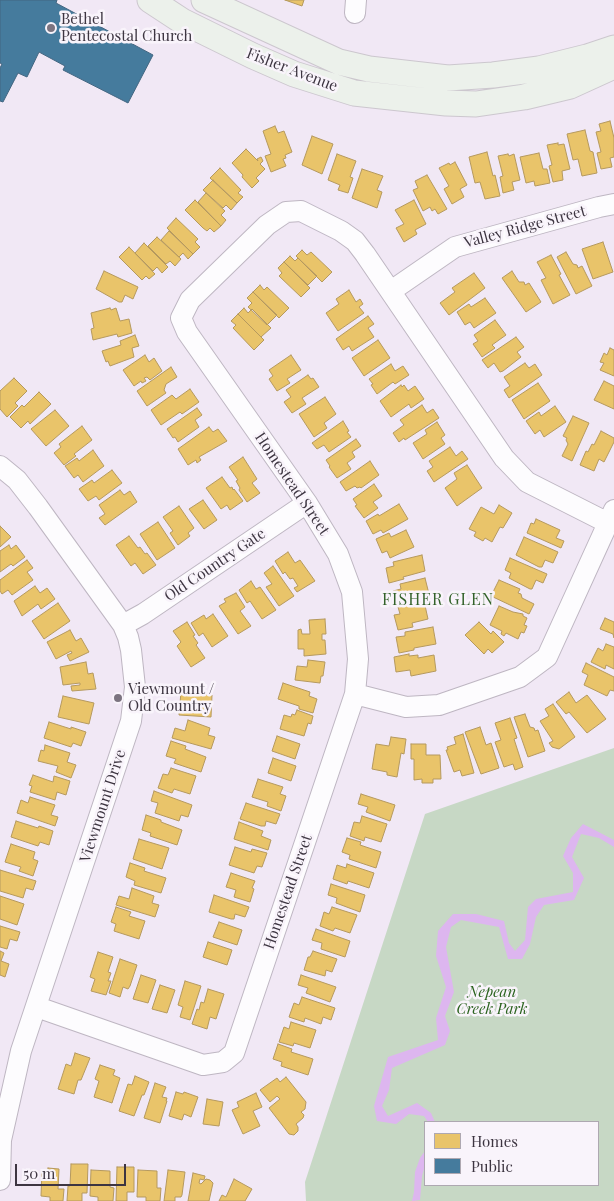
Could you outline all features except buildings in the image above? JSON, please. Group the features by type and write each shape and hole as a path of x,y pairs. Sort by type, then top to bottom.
{"main road":[{"name":"Fisher Avenue","path":"204,0 339,62 369,69 448,78 493,76 539,69 614,48"},
{"name":"Fisher Avenue","path":"159,3 182,21 253,56 294,74 354,93 446,103 476,104 524,97 570,86 614,66"},
{"path":"446,103 448,78"},
{"path":"570,86 614,79"}],"street":[{"name":"Valley Ridge Street","path":"390,291 455,247 614,204"},
{"name":"Homestead Street","path":"37,1007 203,1065 222,1062 234,1053 354,694 358,659 352,592 338,554 307,503 187,332 181,318 190,300 267,225 286,212 301,211 341,231 355,241 504,458 527,482 611,516"},
{"name":"Viewmount Drive","path":"0,466 17,480 38,507 123,626 128,638 134,672 134,704 131,721 22,1052 2,1126 0,1180"},
{"name":"Old Country Gate","path":"123,626 307,503"},
{"path":"354,694 406,707 439,705 520,677 547,657 611,516"}],"green space":[{"name":"Nepean Creek Park","path":"614,748 614,1201 306,1201 305,1182 425,814"}],"shaded area":[{"path":"583,824 614,840 614,847 599,838 581,834 572,857 584,878 574,900 544,905 536,917 530,944 522,959 508,959 499,927 461,920 451,927 446,947 454,992 445,1016 450,1031 445,1045 392,1068 389,1090 382,1106 388,1116 417,1103 431,1113 435,1121 427,1121 424,1116 409,1114 396,1124 377,1121 374,1106 388,1057 438,1040 436,1018 446,987 436,956 438,931 453,914 476,914 504,921 509,943 515,951 525,940 528,907 536,899 573,892 573,873 563,856 571,838"},
{"path":"424,1152 420,1200 412,1201 415,1172"}],"place":[{"name":"Bethel Pentecostal Church","path":"51,28"},
{"name":"Viewmount / Old Country","path":"118,698"}],"district":[{"name":"FISHER GLEN","path":"438,600"}]}
